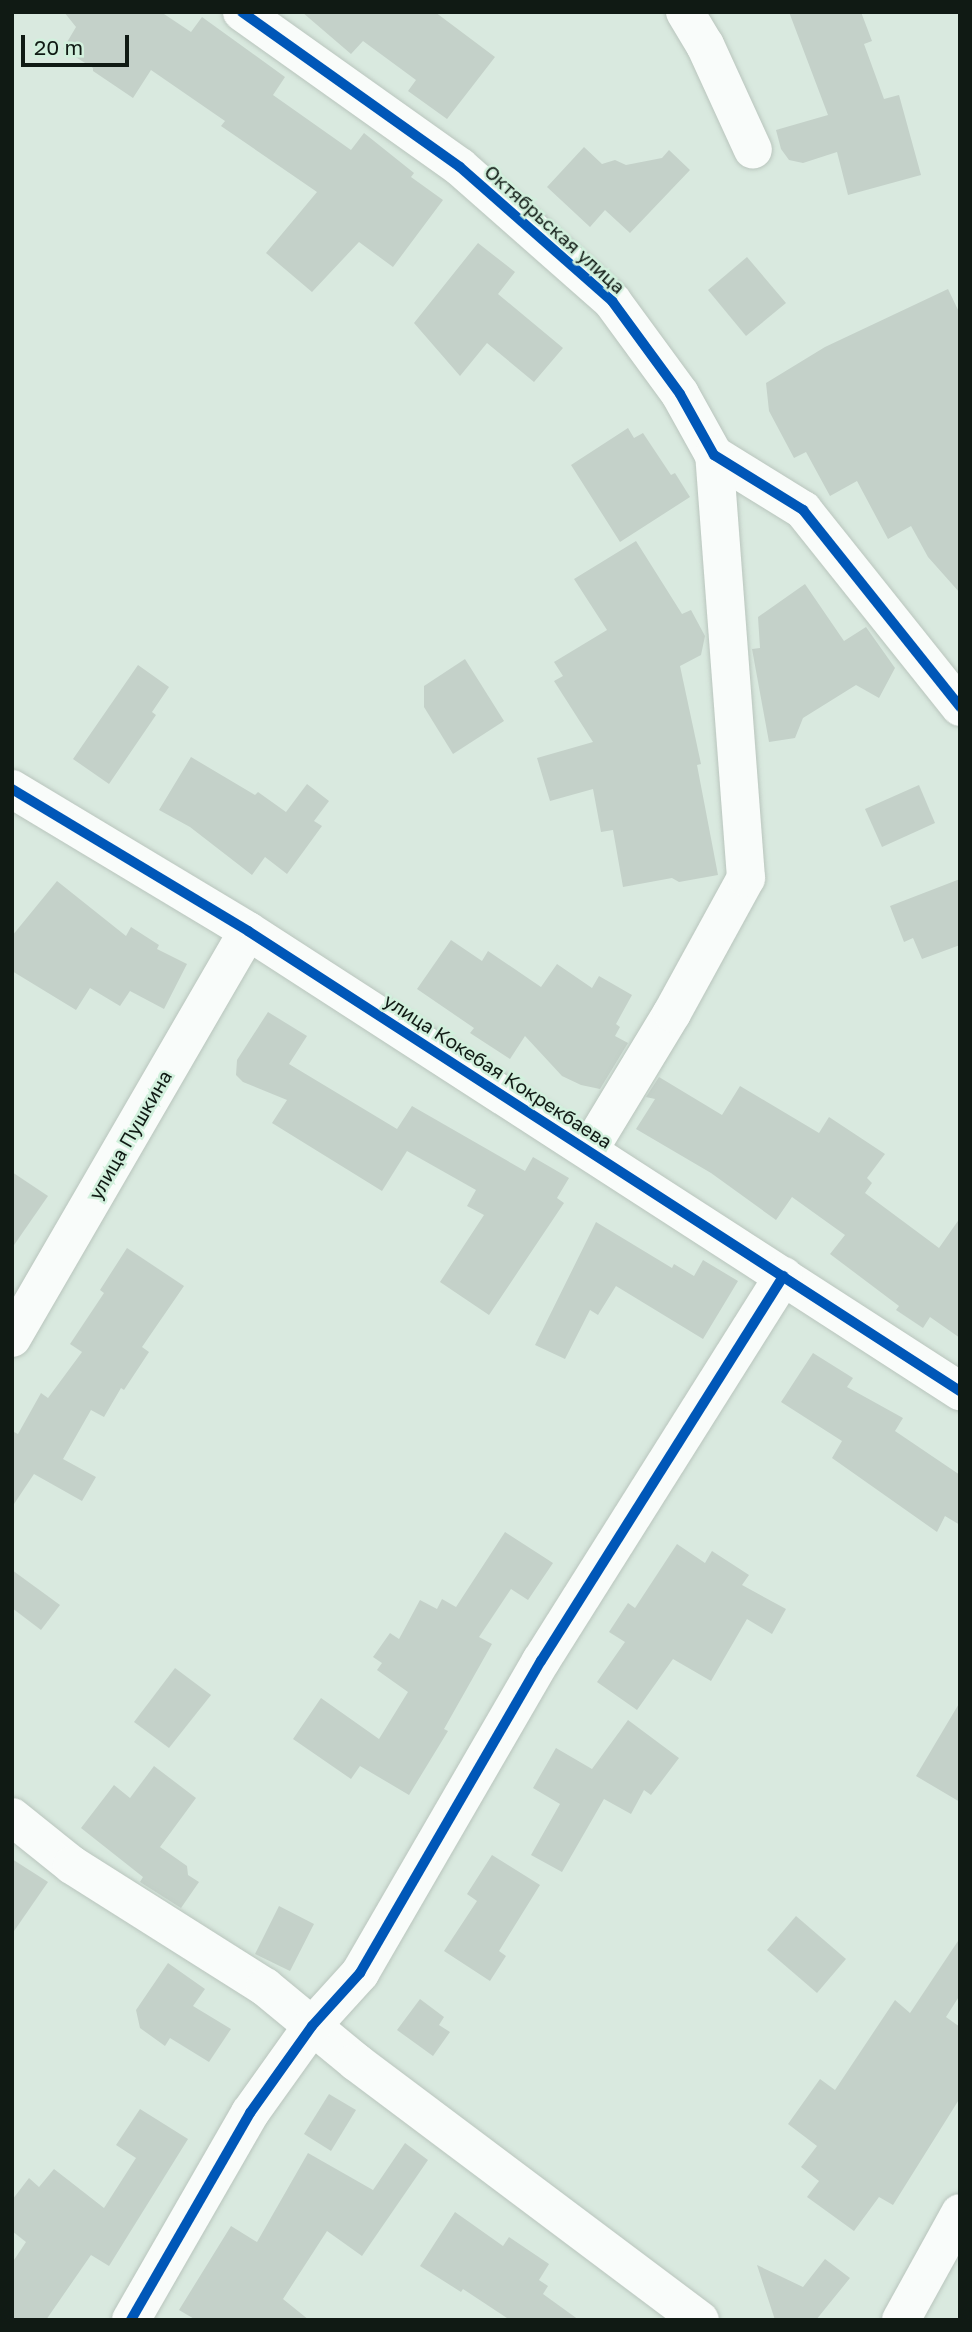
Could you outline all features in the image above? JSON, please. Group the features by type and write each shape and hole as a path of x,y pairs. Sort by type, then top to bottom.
{"street":[{"name":"Октябрьская улица","path":"242,12 460,167 611,300 680,394 714,455 803,510 960,708"},
{"path":"685,12 705,46 753,150"},
{"path":"589,1150 672,1013 746,878 714,455"},
{"name":"улица Кокебая Кокрекбаева","path":"12,789 248,931 960,1391"},
{"name":"улица Пушкина","path":"12,1338 248,931"},
{"path":"131,2320 250,2113 312,2026 360,1973 541,1661 783,1276"},
{"path":"12,1817 72,1865 265,1987 312,2026 700,2320"},
{"path":"901,2320 960,2213"}],"building":[{"path":"64,12 161,12 191,32 202,17 285,77 273,95 351,150 364,133 414,173 411,177 443,200 393,267 359,242 312,292 266,253 317,192 221,126 225,121 151,70 133,98 93,71 93,68 63,49 76,27"},
{"path":"302,12 435,12 495,57 447,119 408,91 416,80 363,41 351,54"},
{"path":"789,12 861,12 872,41 864,44 884,99 899,95 921,175 848,195 837,152 803,163 789,160 781,149 776,130 828,115"},
{"path":"584,147 602,164 615,160 626,165 662,158 669,150 690,170 630,233 605,210 590,227 547,187"},
{"path":"478,243 515,272 498,294 563,348 534,382 487,343 460,376 414,323"},
{"path":"747,257 786,303 746,336 708,290"},
{"path":"948,289 960,314 960,593 928,557 911,526 888,539 857,481 830,496 806,452 794,458 769,411 766,383 825,347"},
{"path":"628,428 634,438 643,433 671,475 675,473 690,497 620,542 571,465"},
{"path":"636,541 682,614 691,610 705,636 701,655 680,666 701,764 697,765 718,875 679,882 672,878 623,887 613,830 601,832 593,789 550,801 537,758 593,742 554,681 563,676 554,662 607,630 574,579"},
{"path":"805,584 844,641 866,627 895,668 879,698 856,685 803,718 795,738 769,742 752,649 760,648 758,617"},
{"path":"465,659 504,721 453,754 424,707 424,686"},
{"path":"138,665 169,687 152,712 156,715 109,784 73,759"},
{"path":"191,757 255,795 258,792 286,812 307,784 329,801 314,821 322,826 287,874 265,857 252,875 190,827 159,810"},
{"path":"919,785 935,823 882,847 865,809"},
{"path":"960,879 960,945 922,959 913,938 904,942 890,906"},
{"path":"57,881 126,936 131,927 159,945 157,949 187,964 164,1009 130,991 120,1006 90,988 76,1010 12,971 12,936"},
{"path":"451,940 482,961 488,951 541,987 557,964 592,988 599,976 632,995 616,1024 620,1027 615,1036 628,1043 600,1089 581,1085 562,1076 525,1036 510,1059 470,1033 474,1028 417,989"},
{"path":"268,1012 307,1036 289,1064 397,1129 412,1106 525,1171 533,1157 569,1178 557,1198 564,1203 489,1315 440,1282 484,1215 467,1206 476,1190 407,1151 382,1191 272,1123 287,1100 243,1082 236,1075 237,1060"},
{"path":"659,1077 722,1115 740,1086 819,1133 829,1117 885,1154 867,1178 872,1183 865,1193 939,1248 960,1218 960,1338 930,1317 923,1328 896,1310 899,1306 830,1254 845,1235 792,1197 776,1220 711,1173 636,1129 655,1099 646,1097"},
{"path":"12,1172 48,1196 12,1248"},
{"path":"596,1222 672,1268 674,1264 694,1276 703,1260 738,1281 703,1339 616,1286 598,1315 590,1310 565,1359 535,1345"},
{"path":"127,1248 184,1286 142,1347 149,1352 124,1390 121,1388 104,1417 91,1410 63,1459 96,1477 82,1501 34,1474 12,1507 12,1431 18,1434 41,1393 48,1398 82,1352 70,1344 104,1293 100,1290"},
{"path":"813,1353 853,1378 847,1387 903,1418 895,1431 960,1475 960,1525 945,1516 937,1532 832,1458 842,1441 781,1402"},
{"path":"505,1532 553,1563 528,1600 511,1589 479,1637 492,1644 444,1729 448,1731 409,1795 360,1766 351,1779 293,1739 321,1698 379,1739 408,1692 377,1670 382,1663 373,1657 390,1633 399,1639 420,1600 437,1609 442,1599 456,1607"},
{"path":"677,1544 705,1563 712,1551 749,1575 742,1585 786,1609 772,1634 747,1619 711,1681 673,1659 637,1710 597,1682 625,1642 609,1632 628,1603 635,1608"},
{"path":"12,1570 60,1605 41,1630 12,1608"},
{"path":"175,1668 211,1695 169,1748 134,1722"},
{"path":"960,1702 960,1802 916,1776"},
{"path":"628,1720 679,1758 651,1795 644,1790 631,1814 604,1799 562,1872 531,1855 560,1804 533,1788 556,1748 592,1769"},
{"path":"154,1766 196,1798 160,1847 187,1866 188,1875 199,1882 181,1908 140,1882 143,1877 81,1828 114,1785 130,1798"},
{"path":"492,1855 540,1885 499,1951 506,1956 490,1981 444,1951 477,1901 467,1894"},
{"path":"12,1859 48,1882 12,1934"},
{"path":"279,1906 314,1924 290,1971 255,1954"},
{"path":"796,1916 846,1959 817,1993 767,1950"},
{"path":"960,1938 960,1995 946,2017 960,2027 960,2098 893,2205 879,2197 854,2231 807,2197 819,2181 801,2167 817,2146 788,2124 820,2079 835,2090 895,2000 910,2013"},
{"path":"168,1963 205,1989 193,2006 231,2029 209,2062 170,2038 165,2046 140,2028 136,2010"},
{"path":"420,1999 444,2017 439,2025 450,2032 433,2056 397,2030"},
{"path":"329,2094 356,2110 331,2151 304,2134"},
{"path":"140,2109 188,2139 109,2266 91,2255 46,2320 12,2320 12,2263 26,2242 12,2231 12,2200 29,2178 39,2187 54,2169 104,2208 136,2158 116,2145"},
{"path":"405,2143 428,2160 362,2256 327,2231 283,2299 309,2320 196,2320 179,2310 231,2226 257,2242 308,2153 373,2190"},
{"path":"455,2212 503,2246 509,2237 549,2264 539,2280 548,2286 543,2294 579,2320 510,2320 463,2289 461,2292 420,2266"},
{"path":"825,2259 850,2278 816,2320 775,2320 757,2265 803,2287"}],"cycle path":[{"path":"242,12 460,167 612,301 680,394 714,455 803,510 960,707"},
{"path":"12,789 248,931 960,1391"},
{"path":"131,2320 250,2113 312,2026 360,1973 541,1661 783,1276"}]}
